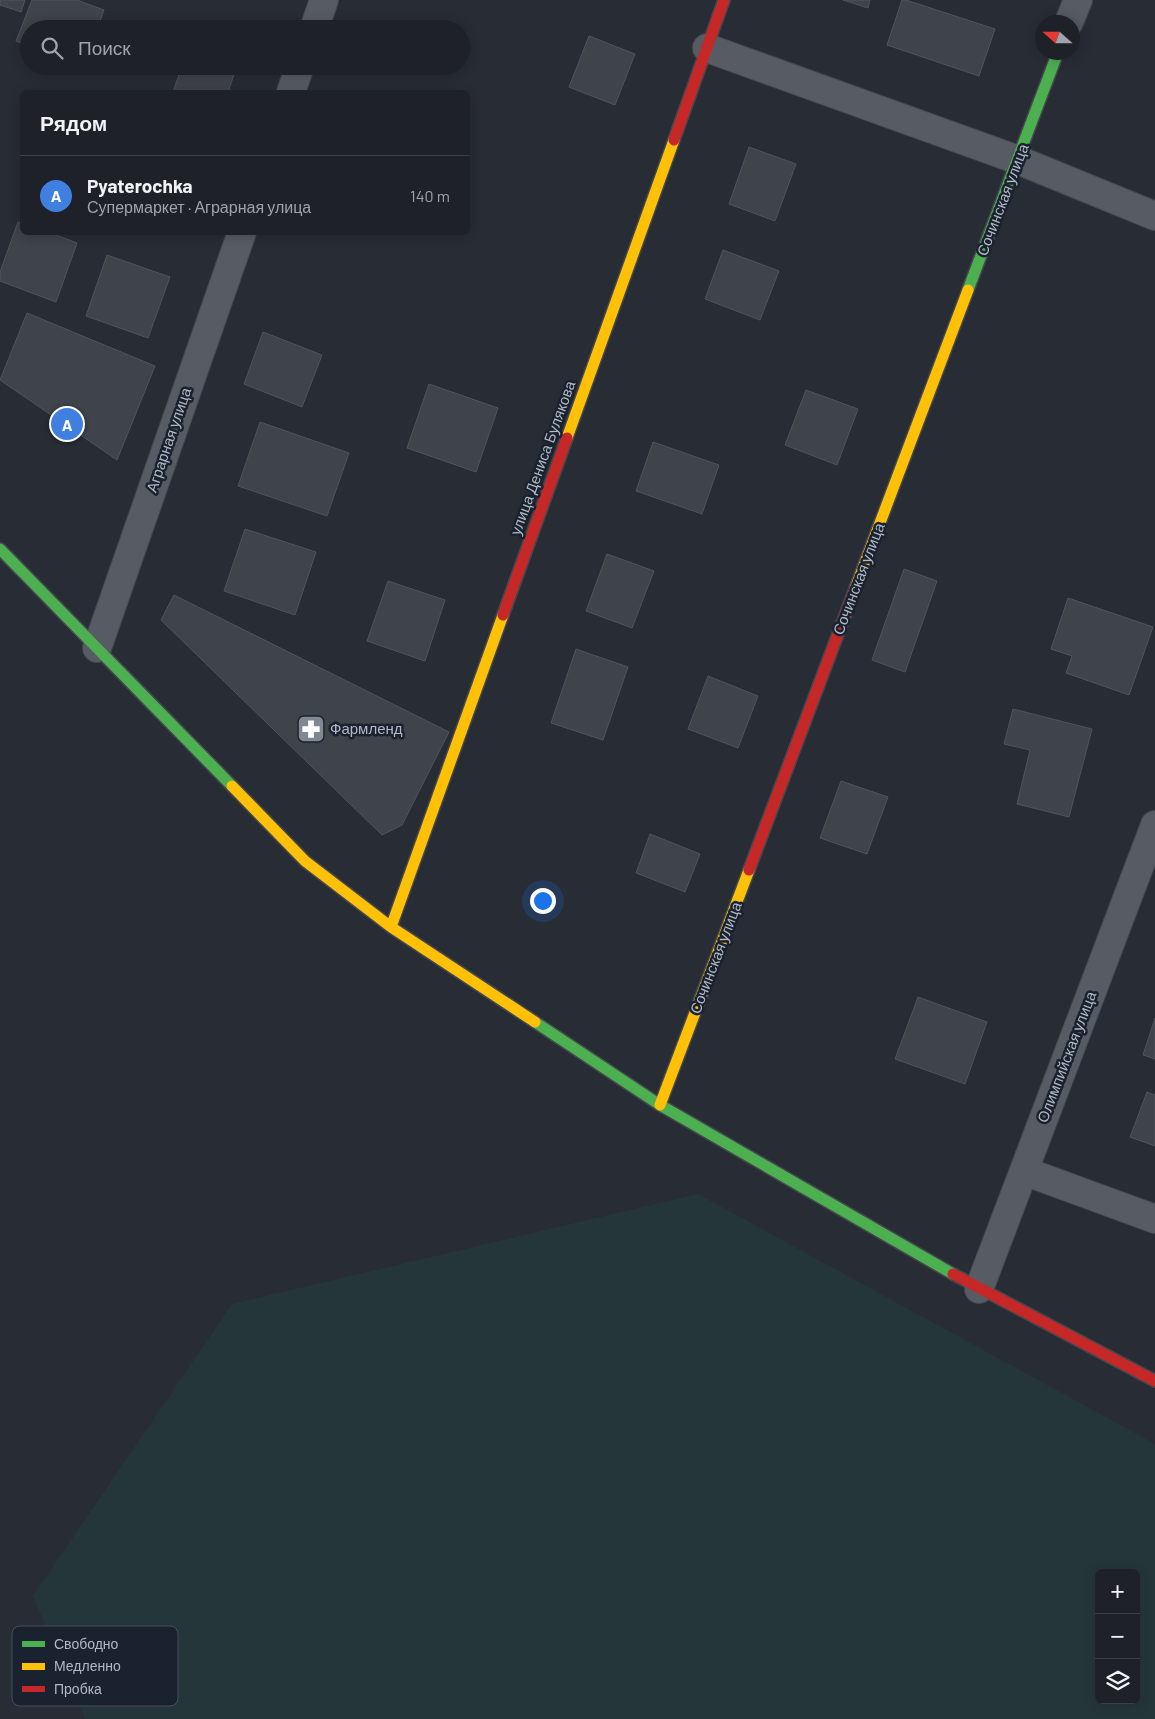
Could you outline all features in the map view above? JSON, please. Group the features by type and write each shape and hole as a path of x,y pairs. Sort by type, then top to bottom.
{"street":[{"path":"317,20 324,0"},
{"name":"улица Дениса Булякова","path":"391,927 724,0"},
{"path":"1072,15 1078,0"},
{"path":"706,48 1018,160 1155,216"},
{"name":"Сочинская улица","path":"660,1105 1055,60"},
{"path":"292,90 297,75"},
{"name":"Аграрная улица","path":"97,648 241,235"},
{"path":"0,549 305,861 391,927 660,1105 980,1288 1155,1381"},
{"name":"Олимпийская улица","path":"980,1288 1155,825"},
{"path":"1024,1171 1155,1219"}],"shaded area":[{"path":"698,1194 1155,1444 1155,1719 85,1719 80,1706 178,1706 178,1626 46,1626 33,1596 232,1304"}],"building":[{"path":"0,0 25,0 21,12 0,5"},
{"path":"32,0 77,0 104,10 100,20 24,20"},
{"path":"843,0 870,0 868,8"},
{"path":"902,0 995,29 979,76 887,45"},
{"path":"20,31 20,43 16,41"},
{"path":"589,36 635,54 615,105 569,87"},
{"path":"179,75 234,75 229,90 174,90"},
{"path":"749,147 796,164 775,221 729,204"},
{"path":"18,222 20,222 20,235 56,235 77,243 56,302 0,281 0,272"},
{"path":"723,250 779,271 760,320 705,299"},
{"path":"107,255 170,277 148,338 86,316"},
{"path":"27,313 155,366 117,460 0,380"},
{"path":"263,332 322,355 302,407 244,384"},
{"path":"429,384 498,408 476,472 407,448"},
{"path":"806,390 858,409 837,465 785,445"},
{"path":"260,422 349,453 327,516 238,486"},
{"path":"653,442 719,465 702,514 636,491"},
{"path":"245,529 316,552 295,615 224,591"},
{"path":"607,554 654,571 632,628 586,611"},
{"path":"904,569 937,581 905,672 872,660"},
{"path":"388,581 445,600 425,661 367,641"},
{"path":"174,595 449,732 402,825 382,835 161,620"},
{"path":"1068,598 1153,627 1129,695 1066,673 1072,656 1051,649"},
{"path":"576,649 628,667 603,740 551,723"},
{"path":"708,676 758,696 738,748 688,729"},
{"path":"1013,709 1092,729 1069,817 1017,804 1030,750 1004,744"},
{"path":"841,781 888,797 867,854 820,838"},
{"path":"650,834 700,854 685,892 636,873"},
{"path":"918,997 987,1022 965,1084 895,1059"},
{"path":"1155,1018 1155,1059 1143,1055"},
{"path":"1147,1092 1155,1095 1155,1146 1130,1137"}],"traffic: fast":[{"path":"968,290 1055,60"},
{"path":"0,549 232,786"},
{"path":"535,1022 660,1105 953,1274"}],"traffic: slow":[{"path":"567,438 674,140"},
{"path":"855,589 968,290"},
{"path":"391,927 503,615"},
{"path":"232,786 305,861 391,927 535,1022"},
{"path":"660,1105 749,870"}],"traffic: jam":[{"path":"674,140 724,0"},
{"path":"503,615 567,438"},
{"path":"749,870 855,589"},
{"path":"953,1274 1155,1381"}],"place":[{"name":"Pyaterochka","path":"67,424"},
{"name":"Фармленд","path":"311,729"}]}
